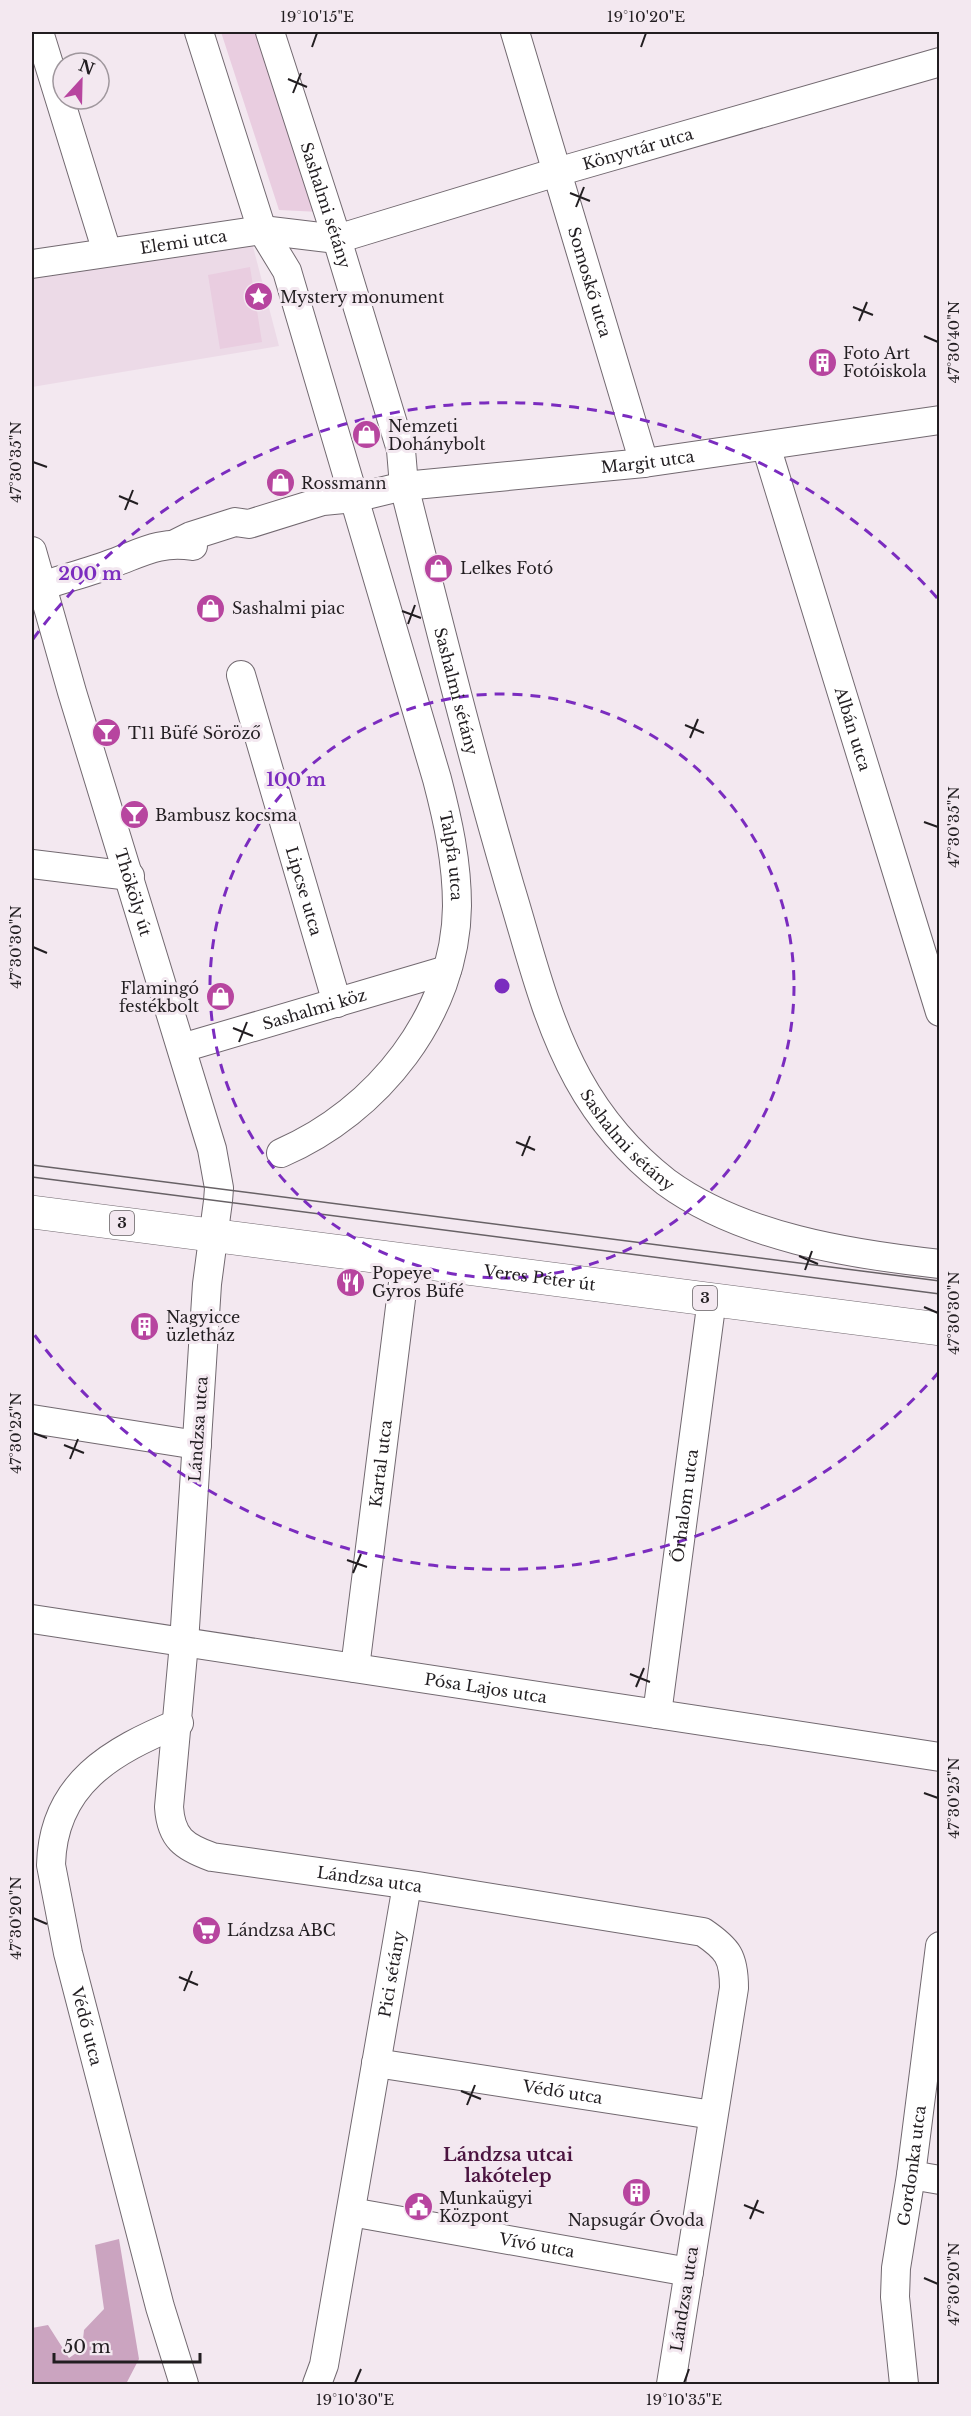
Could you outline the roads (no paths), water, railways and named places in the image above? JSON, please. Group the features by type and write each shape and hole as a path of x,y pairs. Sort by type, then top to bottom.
{"main road":[{"name":"Veres Péter út","path":"32,1212 939,1329"}],"street":[{"path":"39,32 107,252"},
{"path":"199,32 262,230 287,271 354,498"},
{"name":"Sashalmi sétány","path":"270,32 337,238 400,450 404,486 476,769 549,1016 563,1050 590,1100 627,1147 668,1183 700,1202 732,1217 795,1239 844,1251 939,1264"},
{"name":"Somoskő utca","path":"515,32 644,463"},
{"name":"Könyvtár utca","path":"337,238 939,62"},
{"name":"Elemi utca","path":"32,264 262,230 337,238"},
{"name":"Margit utca","path":"37,585 112,563 146,548 176,544 191,536 235,522 249,524 323,501 354,498 404,486 644,463 939,420"},
{"name":"Albán utca","path":"766,446 939,1012"},
{"name":"Talpfa utca","path":"281,1153 307,1142 329,1128 370,1095 402,1057 417,1035 447,970 457,907 452,840 438,779 354,498"},
{"name":"Thököly út","path":"32,551 37,585 213,1149 218,1201 213,1234"},
{"name":"Lipcse utca","path":"242,675 337,1003"},
{"path":"438,779 476,769"},
{"path":"32,864 129,876"},
{"name":"Sashalmi köz","path":"182,1048 447,970"},
{"name":"Lándzsa utca","path":"213,1234 207,1284 170,1820 173,1830 187,1846 212,1857 703,1932 722,1945 734,1965 734,1988 671,2385"},
{"name":"Kartal utca","path":"355,1668 406,1259"},
{"name":"Őrhalom utca","path":"657,1714 712,1299"},
{"path":"32,1419 197,1445"},
{"name":"Pósa Lajos utca","path":"32,1619 939,1757"},
{"name":"Védő utca","path":"178,1723 136,1741 91,1771 56,1811 51,1851 52,1882 68,1953 154,2285 184,2385"},
{"name":"Pici sétány","path":"376,2063 407,1885"},
{"name":"Gordonka utca","path":"904,2385 895,2297 896,2268 911,2175 939,1946"},
{"path":"317,2385 324,2365 376,2063"},
{"name":"Védő utca","path":"376,2063 713,2115"},
{"path":"911,2175 939,2180"},
{"name":"Vívó utca","path":"351,2212 689,2272"}],"tram line":[{"path":"32,1165 940,1281"},
{"path":"32,1177 940,1294"}],"place":[{"name":"Mystery monument","path":"259,297"},
{"name":"Foto Art Fotóiskola","path":"822,362"},
{"name":"Nemzeti Dohánybolt","path":"367,435"},
{"name":"Rossmann","path":"280,483"},
{"name":"Lelkes Fotó","path":"439,568"},
{"name":"Sashalmi piac","path":"211,608"},
{"name":"T11 Büfé Söröző","path":"107,733"},
{"name":"Bambusz kocsma","path":"134,815"},
{"name":"Flamingó festékbolt","path":"220,997"},
{"name":"Popeye Gyros Büfé","path":"351,1282"},
{"name":"Nagyicce üzletház","path":"145,1326"},
{"name":"Lándzsa ABC","path":"206,1930"},
{"name":"Napsugár Óvoda","path":"636,2192"},
{"name":"Munkaügyi Központ","path":"418,2207"}],"district":[{"name":"Lándzsa utcai lakótelep","path":"508,2165"}]}
